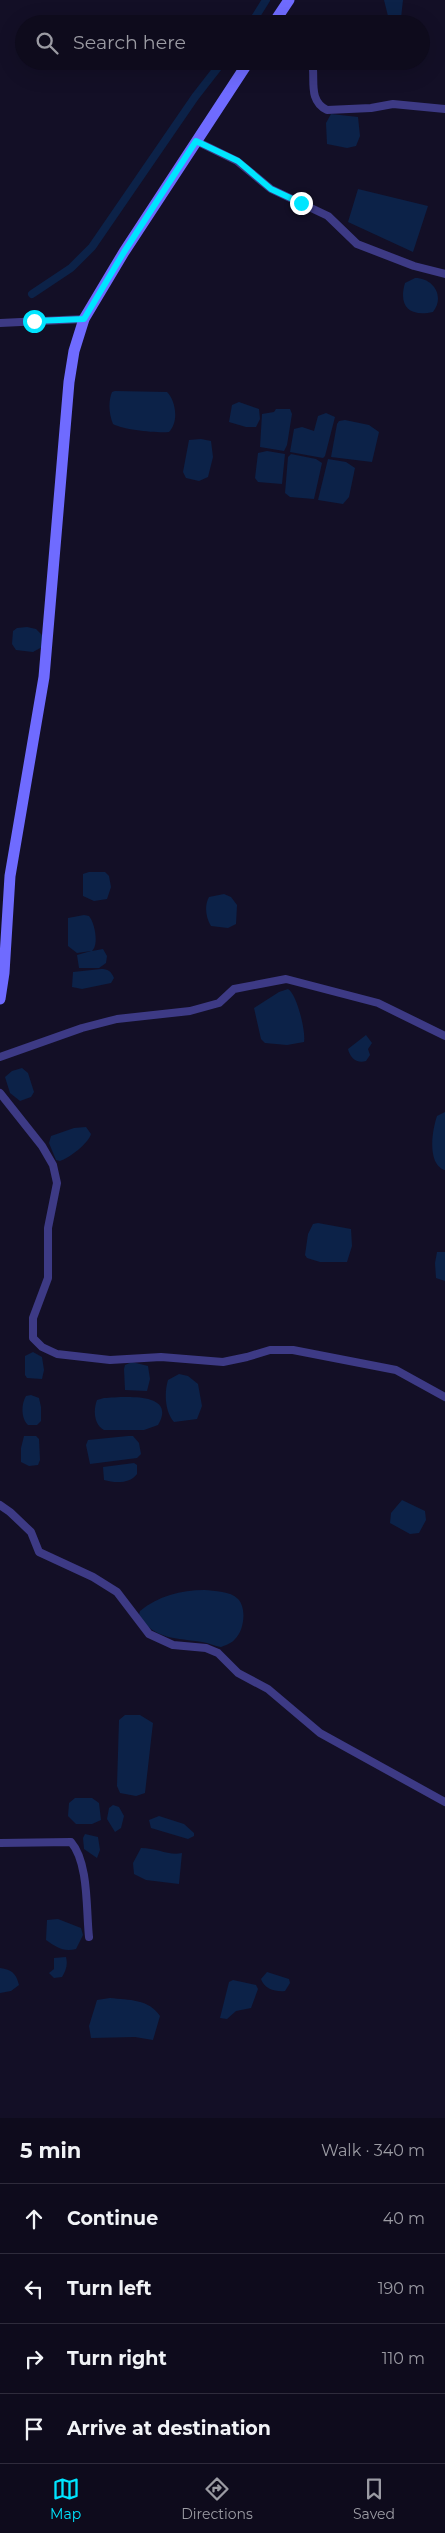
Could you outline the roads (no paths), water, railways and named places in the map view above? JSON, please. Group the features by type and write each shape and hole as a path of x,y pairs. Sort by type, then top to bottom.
{"street":[{"path":"280,15 289,0"},
{"path":"0,999 4,973 10,876 44,677 69,382 74,351 84,319 124,252 243,70"},
{"path":"313,70 316,100 320,107 327,110 371,108 393,104 445,109"},
{"path":"196,141 238,161 271,189 328,216 357,244 414,266 445,274"},
{"path":"0,323 84,319"},
{"path":"0,1057 82,1028 117,1019 190,1011 219,1003 234,990 286,979 378,1003 445,1036"},
{"path":"0,1093 42,1146 53,1165 57,1183 48,1228 48,1278 33,1318 33,1338 42,1347 57,1354 110,1360 161,1358 223,1362 247,1358 270,1350 293,1350 396,1370 445,1397"},
{"path":"0,1505 31,1532 39,1552 93,1576 117,1592 149,1634 173,1645 206,1648 218,1652 238,1673 268,1689 320,1733 445,1802"},
{"path":"0,1843 71,1842 77,1850 82,1866 89,1937"}],"water":[{"path":"384,0 403,0 401,15 388,15"},
{"path":"331,114 358,117 360,136 356,146 347,148 327,144 326,123"},
{"path":"358,189 428,206 413,252 348,222"},
{"path":"415,278 428,281 436,289 438,300 433,312 418,313 412,311 405,304 403,291 405,283"},
{"path":"112,392 167,392 173,401 175,412 172,428 169,432 156,432 113,424 110,404"},
{"path":"239,402 259,409 260,419 256,427 246,427 229,422 232,405"},
{"path":"276,409 290,409 292,414 287,445 284,451 260,447 262,414 274,412"},
{"path":"326,413 335,417 325,456 323,458 290,452 294,429 302,427 314,431 318,416"},
{"path":"345,420 369,425 379,432 372,462 331,457 337,424 339,421"},
{"path":"201,439 211,441 213,457 208,477 199,481 186,478 183,472 189,440"},
{"path":"267,451 285,454 282,484 258,482 255,478 258,453"},
{"path":"291,454 316,459 322,463 314,499 290,497 285,493 288,457"},
{"path":"328,459 346,462 355,468 349,497 343,504 318,500"},
{"path":"27,627 36,629 42,635 42,647 33,652 16,650 12,644 13,631 17,628"},
{"path":"105,872 109,876 111,887 107,899 94,901 83,896 83,874"},
{"path":"224,894 231,897 237,905 236,924 228,928 211,926 206,912 207,901 209,897"},
{"path":"89,916 94,929 96,939 92,951 103,949 107,956 106,963 99,968 79,968 77,955 91,951 77,953 68,946 68,918"},
{"path":"107,970 112,974 114,978 111,983 82,989 72,987 73,972"},
{"path":"288,989 295,998 300,1014 304,1030 304,1042 287,1045 265,1043 261,1039 254,1008 279,992"},
{"path":"366,1035 372,1043 368,1049 370,1055 366,1061 357,1061 352,1058 348,1049"},
{"path":"22,1068 28,1073 34,1092 31,1097 20,1101 10,1093 5,1077 12,1071"},
{"path":"445,1112 444,1170 435,1161 432,1146 437,1116"},
{"path":"86,1127 91,1134 86,1142 68,1157 60,1161 56,1160 49,1143 51,1136 74,1128"},
{"path":"318,1223 351,1229 352,1246 347,1262 320,1262 307,1258 305,1255 308,1234 313,1224"},
{"path":"437,1252 445,1252 445,1281 436,1278 435,1263"},
{"path":"33,1352 42,1357 44,1370 42,1379 27,1378 25,1375 25,1356"},
{"path":"132,1362 148,1366 150,1379 147,1391 125,1390 125,1365"},
{"path":"179,1374 188,1376 198,1384 202,1406 197,1419 174,1422 167,1408 166,1391 168,1380"},
{"path":"31,1395 39,1398 41,1407 41,1421 37,1425 28,1425 23,1415 24,1399 26,1396"},
{"path":"134,1397 154,1401 161,1406 162,1414 158,1425 144,1430 104,1430 96,1421 95,1408 97,1400"},
{"path":"24,1436 36,1436 39,1439 40,1460 38,1465 29,1466 21,1462 21,1448"},
{"path":"133,1436 139,1443 141,1454 137,1458 90,1464 86,1445 88,1440"},
{"path":"134,1463 137,1465 137,1474 130,1480 113,1482 104,1480 103,1467"},
{"path":"402,1500 425,1511 426,1520 419,1533 410,1534 390,1523 391,1513"},
{"path":"204,1590 231,1594 241,1603 243,1619 241,1631 229,1644 221,1647 205,1642 167,1636 151,1629 139,1615 140,1611 154,1601 187,1591"},
{"path":"125,1715 140,1715 153,1723 145,1793 136,1796 120,1793 117,1786 119,1720"},
{"path":"75,1798 92,1798 99,1803 101,1820 92,1824 76,1824 68,1816 69,1803"},
{"path":"113,1805 119,1807 124,1816 121,1828 115,1832 107,1819 109,1808"},
{"path":"159,1816 184,1824 194,1833 194,1836 188,1839 151,1828 149,1820"},
{"path":"85,1834 98,1837 100,1850 97,1858 84,1849 83,1838"},
{"path":"141,1848 177,1854 182,1853 179,1884 146,1880 134,1874 133,1863"},
{"path":"58,1919 81,1928 83,1935 76,1949 67,1950 60,1948 46,1940 47,1920"},
{"path":"66,1957 67,1963 62,1977 54,1978 49,1973 54,1969 54,1958"},
{"path":"0,1968 13,1973 16,1978 19,1985 11,1991 0,1993"},
{"path":"267,1972 289,1979 290,1983 285,1991 274,1990 265,1985 261,1979"},
{"path":"233,1980 256,1985 258,1989 251,2008 236,2011 227,2019 220,2018 229,1982"},
{"path":"110,1998 138,2001 155,2010 160,2016 153,2040 135,2037 91,2038 89,2026 97,2000"}],"waterway":[{"path":"257,15 266,0"},
{"path":"32,294 71,268 92,247 195,97 216,70"}]}
